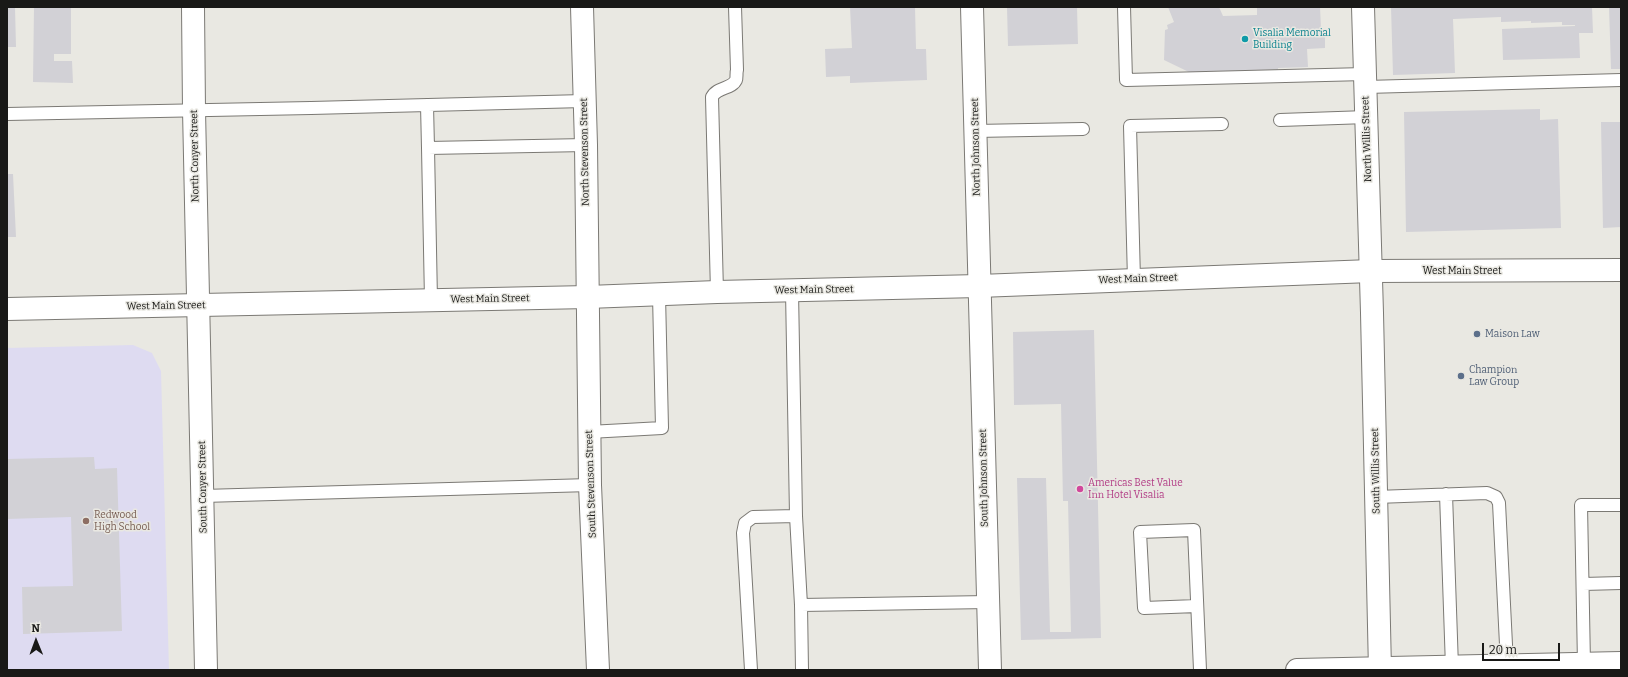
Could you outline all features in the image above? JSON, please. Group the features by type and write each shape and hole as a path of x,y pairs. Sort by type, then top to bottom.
{"street":[{"name":"North Conyer Street","path":"193,7 199,305"},
{"name":"North Stevenson Street","path":"582,7 588,297"},
{"name":"North Johnson Street","path":"972,7 979,286"},
{"name":"North Willis Street","path":"1363,7 1371,271"},
{"name":"West Main Street","path":"7,310 588,297 717,292 979,286 1371,271 1621,270"},
{"name":"South Willis Street","path":"1371,271 1380,669"},
{"name":"South Johnson Street","path":"979,286 990,670"},
{"name":"South Stevenson Street","path":"588,297 590,485 598,670"},
{"name":"South Conyer Street","path":"199,305 206,670"},
{"path":"1297,670 1493,667 1621,663"}],"lane":[{"path":"717,292 712,97 719,90 736,81 735,7"},
{"path":"1124,7 1126,80 1621,80"},
{"path":"7,114 584,101"},
{"path":"427,105 430,300"},
{"path":"1280,120 1367,117"},
{"path":"1134,280 1130,126 1222,124"},
{"path":"976,131 1083,129"},
{"path":"428,148 586,145"},
{"path":"792,291 796,516 802,670"},
{"path":"589,432 662,428 659,295"},
{"path":"203,496 590,485"},
{"path":"1376,496 1487,493 1496,497 1499,503 1493,667"},
{"path":"1446,494 1452,667"},
{"path":"1584,664 1581,506 1621,505"},
{"path":"751,670 743,534 745,523 753,517 796,516"},
{"path":"1197,606 1144,608 1140,532 1194,530 1200,670"},
{"path":"1583,584 1621,582"},
{"path":"800,605 988,602"}],"shaded area":[{"name":"Redwood High School","path":"133,345 152,353 161,371 169,670 7,670 7,348"}],"building":[{"path":"7,7 15,7 16,47 7,47"},
{"path":"34,7 71,7 71,54 54,54 54,61 72,61 73,83 33,82"},
{"path":"850,7 915,7 916,49 926,49 927,80 850,83 850,76 826,77 825,49 852,48"},
{"path":"1007,7 1077,7 1078,44 1008,46"},
{"name":"Visalia Memorial Building","path":"1168,7 1219,7 1223,16 1257,15 1257,7 1320,7 1321,29 1325,29 1325,48 1307,49 1308,67 1278,68 1278,71 1191,73 1164,60 1165,30 1168,29 1167,25 1174,22"},
{"path":"1391,7 1592,7 1593,33 1579,33 1580,58 1503,60 1502,29 1575,25 1562,25 1562,22 1501,22 1501,17 1453,19 1455,73 1393,75"},
{"path":"1609,7 1621,7 1621,69 1611,69"},
{"path":"1540,109 1540,120 1558,119 1561,228 1406,232 1404,112"},
{"path":"1601,122 1621,122 1621,227 1603,228"},
{"path":"7,174 13,174 16,237 7,237"},
{"name":"Americas Best Value Inn Hotel Visalia","path":"1094,330 1101,638 1021,640 1017,478 1046,478 1050,632 1071,632 1068,501 1063,501 1061,404 1014,405 1013,332"},
{"path":"94,457 95,469 117,468 122,631 23,634 22,587 73,586 71,517 7,519 7,459"}],"place":[{"name":"Visalia Memorial Building","path":"1245,39"},
{"name":"Maison Law","path":"1477,334"},
{"name":"Champion Law Group","path":"1461,376"},
{"name":"Americas Best Value Inn Hotel Visalia","path":"1080,489"},
{"name":"Redwood High School","path":"86,521"}]}
